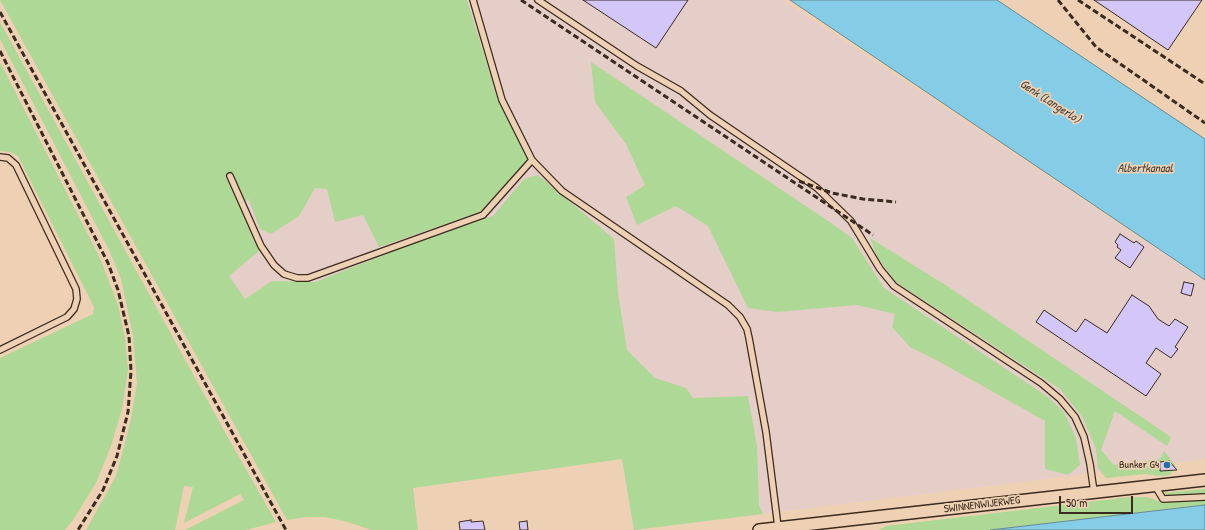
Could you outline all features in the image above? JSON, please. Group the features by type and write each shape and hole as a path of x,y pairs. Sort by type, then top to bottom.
{"street":[{"name":"SWINNENWIJERWEG","path":"759,530 1205,480"}],"lane":[{"path":"473,0 502,100 532,160 562,191 728,305 740,317 747,329 765,424 778,527"},
{"path":"538,0 637,66 681,91 710,115 817,188 833,201 851,221 880,269 894,286 1041,383 1060,399 1075,417 1084,437 1094,492"},
{"path":"0,157 8,158 16,165 76,289 77,299 74,309 67,316 0,350"},
{"path":"230,176 261,246 274,265 284,274 297,278 308,278 483,215 532,160"},
{"path":"1155,485 1163,499 1205,497"}],"shaded area":[{"path":"67,0 783,0 1205,281 1205,459 634,530 622,459 337,305 272,282 245,299 229,276"}],"green space":[{"path":"0,0 467,0 498,100 528,160 480,212 379,247 363,215 335,222 327,189 315,188 299,216 271,234 260,229 248,198 242,212 259,251 229,276 245,299 272,281 315,282 437,234 493,216 524,179 538,175 614,239 618,293 627,350 655,378 686,388 693,398 748,396 757,446 759,505 763,514 634,530 622,459 413,488 418,530 372,530 344,521 325,517 307,517 287,520"},
{"path":"0,22 227,436 276,522 246,530 185,530 244,500 240,494 184,523 193,487 184,486 175,530 86,530 116,476 130,424 137,383 133,336 121,279 109,250 0,39"},
{"path":"0,62 100,258 118,305 125,338 128,370 122,409 111,446 96,483 65,530 0,530 0,358 93,314 94,307 18,156 10,152 0,151"},
{"path":"591,62 852,238 884,288 1048,397 1064,412 1076,438 1080,465 1068,475 1045,469 1045,421 910,347 892,327 895,314 857,305 777,312 748,308 708,226 676,206 637,225 626,197 645,185 626,144 595,102"},
{"path":"870,238 947,286 1168,435 1171,438 1167,446 1115,411 1101,450 1114,465 1160,459 1164,451 1175,465 1170,475 1160,476 1145,474 1106,478 1098,468 1096,449 1083,418 1060,389 896,282 878,258"},
{"path":"1205,489 1205,495 1173,497 1163,493"},
{"path":"1130,497 1147,497 1159,501 1205,499 1205,505 990,530 879,530 886,526"}],"water":[{"name":"Albertkanaal","path":"790,0 997,0 1205,139 1205,280"},
{"path":"1205,505 1205,530 990,530"}],"building":[{"path":"583,0 688,0 656,48"},
{"path":"1094,0 1202,0 1168,50"},
{"path":"1120,234 1134,243 1136,241 1144,247 1130,268 1115,258 1121,250 1117,247 1118,245 1115,242"},
{"path":"1184,282 1194,284 1191,296 1181,293"},
{"path":"1132,295 1149,306 1158,319 1169,326 1175,319 1188,327 1175,347 1178,349 1171,358 1156,348 1146,363 1161,374 1146,396 1036,322 1044,310 1076,332 1085,319 1107,333"},
{"name":"Bunker G4","path":"1169,461 1177,470 1160,471 1160,462"},
{"path":"471,520 471,522 483,521 485,530 460,530 459,522"},
{"path":"527,521 528,530 520,530 519,522"}],"railway":[{"path":"521,0 873,235"},
{"path":"1058,0 1096,47 1205,123"},
{"path":"1078,0 1205,84"},
{"path":"0,12 286,530"},
{"path":"0,51 108,263 118,290 129,336 131,371 128,412 117,456 103,490 78,530"},
{"path":"799,181 832,193 863,199 896,202"}],"place":[{"name":"Bunker G4","path":"1167,465"}],"water label":[{"name":"Genk (Langerlo)","path":"1050,102"}]}
